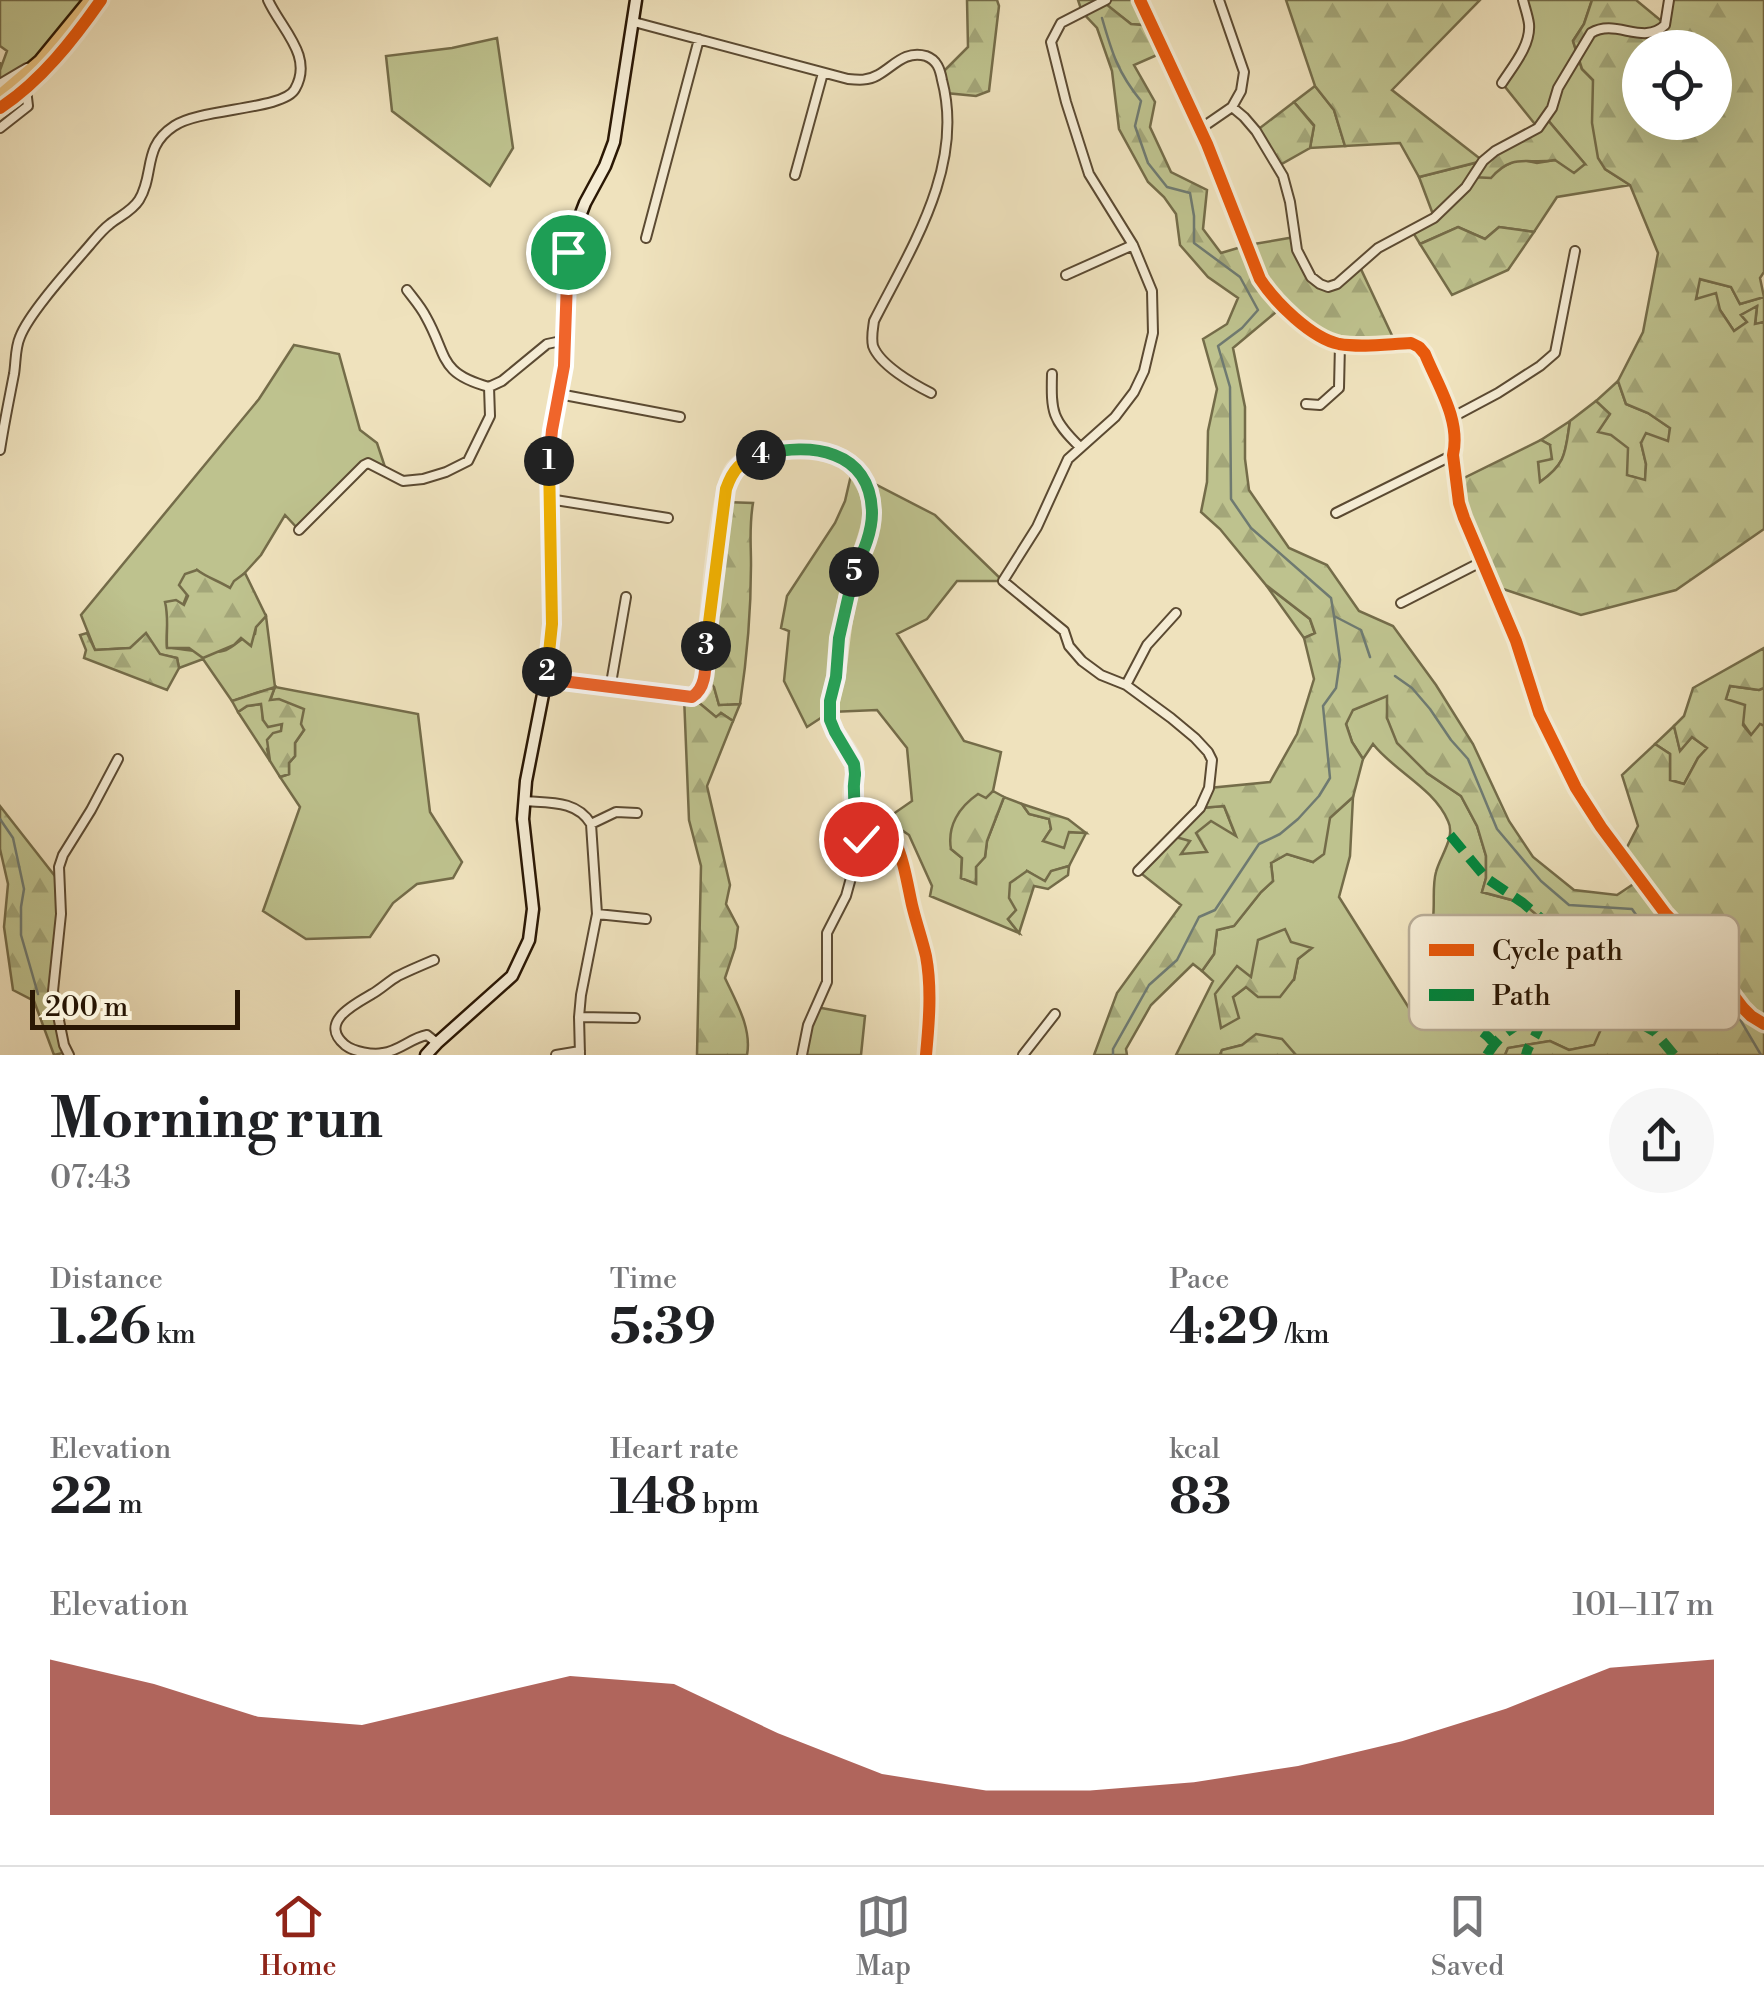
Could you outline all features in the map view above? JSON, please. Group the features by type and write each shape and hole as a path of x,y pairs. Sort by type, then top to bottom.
{"main road":[{"path":"0,95 40,61 90,0"},
{"path":"0,108 40,76 101,0"},
{"path":"426,1055 512,976 529,940 533,909 524,838 524,802 552,624 549,452 566,340 566,260 585,203 614,142 636,0"}],"street":[{"path":"0,450 18,340 26,323 108,225 138,200 151,154 164,135 186,120 293,94 301,74 301,57 268,0"},
{"path":"1106,0 1061,23 1051,42 1088,174 1134,246 1152,290 1153,333 1144,371 1134,392 1116,417 1068,459 1037,527 1003,581 1064,632 1082,662 1126,685 1208,752 1213,769 1200,808 1138,872"},
{"path":"1140,0 1200,129 1260,279 1282,307 1326,339 1340,344 1411,344 1425,354 1452,417 1459,503 1516,641 1539,713 1576,788 1668,915"},
{"path":"1200,129 1232,107 1241,91 1244,72 1219,0"},
{"path":"1502,83 1521,54 1528,34 1523,0"},
{"path":"1232,107 1256,132 1283,176 1297,250 1311,277 1328,287 1337,284 1378,248 1434,218 1466,187 1483,161 1538,128 1591,33 1610,26 1640,34 1655,33 1665,25 1669,0"},
{"path":"634,22 848,79 876,76 910,55 932,58 946,92 947,136 940,176 925,220 874,321 872,335 883,360 911,384 930,393"},
{"path":"646,238 700,40"},
{"path":"0,84 40,61"},
{"path":"795,175 824,73"},
{"path":"0,128 28,106 26,89"},
{"path":"1066,275 1134,246"},
{"path":"1452,417 1498,393 1555,353 1575,250"},
{"path":"406,290 426,316 444,359 454,372 488,387 502,381 547,344 566,340"},
{"path":"1306,404 1320,405 1339,388 1340,344"},
{"path":"1052,374 1051,404 1059,428 1080,447"},
{"path":"299,530 364,465 403,480 446,472 468,461 490,416 488,387"},
{"path":"559,394 680,418"},
{"path":"546,679 692,697 698,694 703,687 726,489 735,468 744,461 785,449 836,454 854,468 868,488 870,534 847,600 830,701 830,720 854,764 852,795 861,839 846,896 827,933 827,982 808,1025 802,1055"},
{"path":"1336,513 1453,455"},
{"path":"549,499 668,518"},
{"path":"1401,603 1483,561"},
{"path":"610,688 626,596"},
{"path":"1126,685 1147,645 1176,614"},
{"path":"68,1055 54,991 61,914 59,867 118,758"},
{"path":"524,802 570,805 585,814 591,824 597,914 579,1017 580,1053 556,1055"},
{"path":"857,811 883,822 902,859 926,958 926,1055"},
{"path":"591,824 616,812 637,813"},
{"path":"597,914 646,918"},
{"path":"434,960 395,978 348,1008 336,1029 342,1043 355,1050 383,1054 416,1037 427,1035 437,1042"},
{"path":"1739,1003 1764,1024"},
{"path":"1022,1055 1055,1014"},
{"path":"579,1017 635,1018"}],"green space":[{"path":"0,0 90,0 0,95 0,70 7,51 0,46"},
{"path":"967,0 997,0 999,6 989,91 976,96 946,93 941,74 968,47"},
{"path":"1078,0 1101,0 1131,24 1154,26 1166,51 1134,65 1155,102 1150,127 1171,172 1207,190 1203,229 1221,253 1295,237 1311,277 1328,287 1359,265 1396,344 1340,344 1326,339 1282,307 1233,348 1245,407 1249,490 1289,548 1327,565 1359,611 1393,626 1473,744 1509,821 1533,857 1574,890 1617,895 1641,879 1623,855 1638,826 1622,775 1655,744 1670,754 1670,780 1684,784 1707,748 1692,737 1680,751 1674,726 1684,716 1693,688 1764,648 1764,688 1730,686 1726,699 1745,705 1743,725 1751,735 1760,724 1764,726 1764,1055 1505,1055 1508,1048 1550,1041 1569,1050 1594,1045 1601,1030 1739,1030 1739,915 1537,915 1523,903 1482,892 1486,856 1477,826 1461,796 1427,773 1397,743 1387,718 1387,696 1353,710 1346,724 1363,759 1353,797 1330,818 1324,854 1313,862 1287,854 1271,863 1273,881 1234,926 1217,930 1214,954 1202,971 1193,964 1151,1005 1126,1049 1127,1055 1094,1055 1117,993 1181,905 1138,871 1172,836 1190,841 1181,854 1207,852 1196,833 1211,821 1236,836 1224,806 1200,808 1209,788 1270,782 1297,734 1314,679 1304,638 1315,633 1310,619 1266,585 1201,512 1207,482 1208,431 1217,389 1203,339 1227,324 1238,298 1208,277 1180,245 1176,214 1148,182 1119,129 1112,71 1097,28 1082,12"},
{"path":"1140,0 1154,26 1131,24 1102,2"},
{"path":"1286,0 1480,0 1392,90 1483,161 1546,118 1585,164 1574,173 1555,160 1521,161 1507,165 1491,178 1472,177 1482,161 1419,177 1400,143 1345,146 1334,110 1315,86"},
{"path":"1523,0 1592,0 1573,41 1582,69 1593,80 1605,169 1630,185 1557,197 1534,232 1499,227 1485,239 1458,227 1420,244 1412,231 1434,217 1419,177 1483,161 1500,168 1519,159 1585,164 1547,119 1538,128 1502,83 1528,34"},
{"path":"1592,0 1636,0 1665,24 1669,0 1764,0 1764,272 1760,278 1764,297 1740,304 1731,287 1700,279 1696,299 1716,293 1720,310 1734,331 1747,322 1741,315 1757,306 1755,324 1764,322 1764,529 1676,590 1581,615 1491,585 1464,518 1456,482 1541,440 1550,445 1552,459 1538,462 1540,482 1563,456 1570,421 1596,401 1610,414 1598,432 1611,435 1628,448 1627,475 1645,480 1641,443 1646,433 1668,441 1670,428 1626,404 1618,381 1643,332 1658,253 1630,185 1605,169 1598,158 1592,123 1593,80 1582,69 1573,41"},
{"path":"497,38 513,148 490,186 392,111 386,56"},
{"path":"1315,86 1334,110 1345,146 1310,148 1314,125 1294,102"},
{"path":"1294,102 1314,126 1310,148 1278,166 1256,131"},
{"path":"1458,227 1485,239 1499,227 1534,232 1508,270 1452,295 1420,244"},
{"path":"1699,279 1731,287 1740,304 1764,297 1764,322 1755,325 1757,307 1741,315 1747,322 1734,331 1720,310 1696,300"},
{"path":"294,345 339,354 360,430 377,443 387,473 368,464 299,530 285,515 261,555 231,588 197,570 183,605 166,603 167,647 206,652 226,650 255,634 266,616 275,687 418,714 430,812 462,862 453,878 417,884 393,903 370,937 306,939 263,911 300,807 280,777 289,774 295,743 304,730 270,701 274,689 232,701 203,659 179,668 177,658 130,648 95,650 81,615 259,399"},
{"path":"1618,381 1626,404 1670,428 1669,441 1641,443 1645,481 1627,475 1597,432 1609,415 1596,401"},
{"path":"1570,421 1563,457 1539,483 1538,461 1550,445 1541,440"},
{"path":"851,475 935,515 1003,581 957,581 927,619 897,634 964,741 1001,752 993,791 951,849 962,858 961,878 976,883 976,866 985,857 1004,797 1022,804 1029,814 1049,819 1051,829 1044,840 1069,832 1086,833 1069,866 1052,871 1045,882 1027,871 1017,910 1008,919 1019,933 930,896 932,886 909,835 903,831 896,834 886,819 912,801 907,748 877,710 830,712 807,727 784,681 789,631 781,628 787,596 835,523"},
{"path":"724,502 753,503 747,652 740,704 719,705 714,687 704,675"},
{"path":"197,570 230,588 245,573 266,616 256,627 251,646 241,638 203,658 189,648 167,648 165,602 176,600 184,605 188,596 179,585 185,574"},
{"path":"1266,585 1310,619 1315,634 1304,638"},
{"path":"87,633 95,650 130,648 146,633 160,654 177,658 179,668 167,690 84,658 86,650 80,635"},
{"path":"704,675 714,687 719,705 740,704 733,721 721,713 717,718 692,697 698,694"},
{"path":"1730,686 1764,688 1764,726 1760,724 1752,736 1726,699"},
{"path":"275,687 270,700 279,699 304,709 304,730 295,743 289,774 280,777 270,761 267,740 281,731 282,724 268,727 261,704 238,712 232,701"},
{"path":"1388,695 1387,718 1427,773 1461,796 1477,826 1486,856 1482,892 1523,903 1537,915 1434,915 1435,877 1449,840 1448,821 1424,789 1373,744 1363,759 1346,724 1352,710"},
{"path":"684,696 692,697 716,717 721,713 733,721 707,786 730,885 726,904 738,927 725,978 745,1025 747,1055 697,1055 701,866 689,820"},
{"path":"262,704 263,720 282,723 281,731 267,749 270,761 238,712"},
{"path":"1674,726 1680,750 1692,737 1708,748 1684,784 1670,780 1670,754 1655,744"},
{"path":"993,791 1004,797 985,857 976,867 976,884 961,878 962,858 951,849 951,833 965,805 978,794 986,798"},
{"path":"1353,797 1350,856 1339,897 1409,1008 1409,1030 1601,1030 1595,1045 1569,1050 1550,1041 1508,1048 1505,1055 1296,1055 1242,1045 1222,1050 1220,1055 1176,1055 1213,981 1202,971 1214,954 1217,930 1234,926 1273,881 1271,863 1287,854 1313,862 1330,817","holes":["1311,948 1298,959 1294,980 1246,987 1233,997 1251,978"]},
{"path":"1022,804 1068,819 1086,833 1069,832 1064,848 1043,841 1051,829 1049,819 1029,814"},
{"path":"0,806 58,880 61,914 53,991 67,1052 54,1055 34,1001 13,990 4,927 8,884 0,849"},
{"path":"1224,806 1236,837 1207,852 1180,855 1172,836 1200,808"},
{"path":"1069,866 1068,875 1048,889 1034,886 1019,933 1008,919 1016,910 1009,898 1010,883 1027,871 1045,881 1051,871"},
{"path":"1285,929 1291,942 1312,948 1298,959 1294,979 1280,997 1258,997 1246,987 1233,997 1239,1018 1221,1028 1215,994 1237,966 1251,977 1258,940"},
{"path":"816,1007 865,1016 861,1055 802,1055"},
{"path":"1256,1034 1282,1039 1296,1055 1220,1055 1222,1050 1242,1045"}],"waterway":[{"path":"1102,18 1117,62 1141,101 1135,126 1148,163 1167,187 1190,193 1194,243 1240,277 1258,310 1218,346 1230,387 1231,499 1251,528 1331,598 1334,616 1361,630 1370,657"},
{"path":"1113,1055 1149,985 1177,960 1199,917 1215,910 1259,844 1298,819 1330,778 1323,706 1336,688 1340,660 1334,616"},
{"path":"1395,676 1412,688 1468,759 1497,829 1541,881 1569,905 1632,909 1636,915"},
{"path":"0,819 13,838 24,889 21,935 38,994"},
{"path":"1739,1018 1761,1055"}],"marked path":[{"path":"1450,835 1486,878 1537,915"},
{"path":"1479,1030 1493,1042"},
{"path":"1487,1055 1510,1030"},
{"path":"1526,1055 1538,1030"},
{"path":"1652,1030 1674,1055"}],"cycle path":[{"path":"0,108 55,59 101,0"},
{"path":"1140,0 1207,144 1267,288 1295,318 1328,340 1357,346 1411,343 1425,354 1454,429 1459,503 1516,641 1539,713 1576,788 1667,915"},
{"path":"546,679 692,697 698,694 703,687 717,539 734,469 758,454 797,450 834,455 855,468 870,498 871,522 846,604 830,716 854,762 853,802 857,810 885,825 903,863 928,968 926,1055"},
{"path":"1739,1003 1764,1024"}],"route":[{"path":"568,252 564,366 549,452 552,624 546,679 692,697 698,694 703,687 726,489 735,468 754,457 785,449 836,454 854,468 868,488 872,513 870,534 847,600 830,701 830,720 854,764 852,795 861,839"}]}
